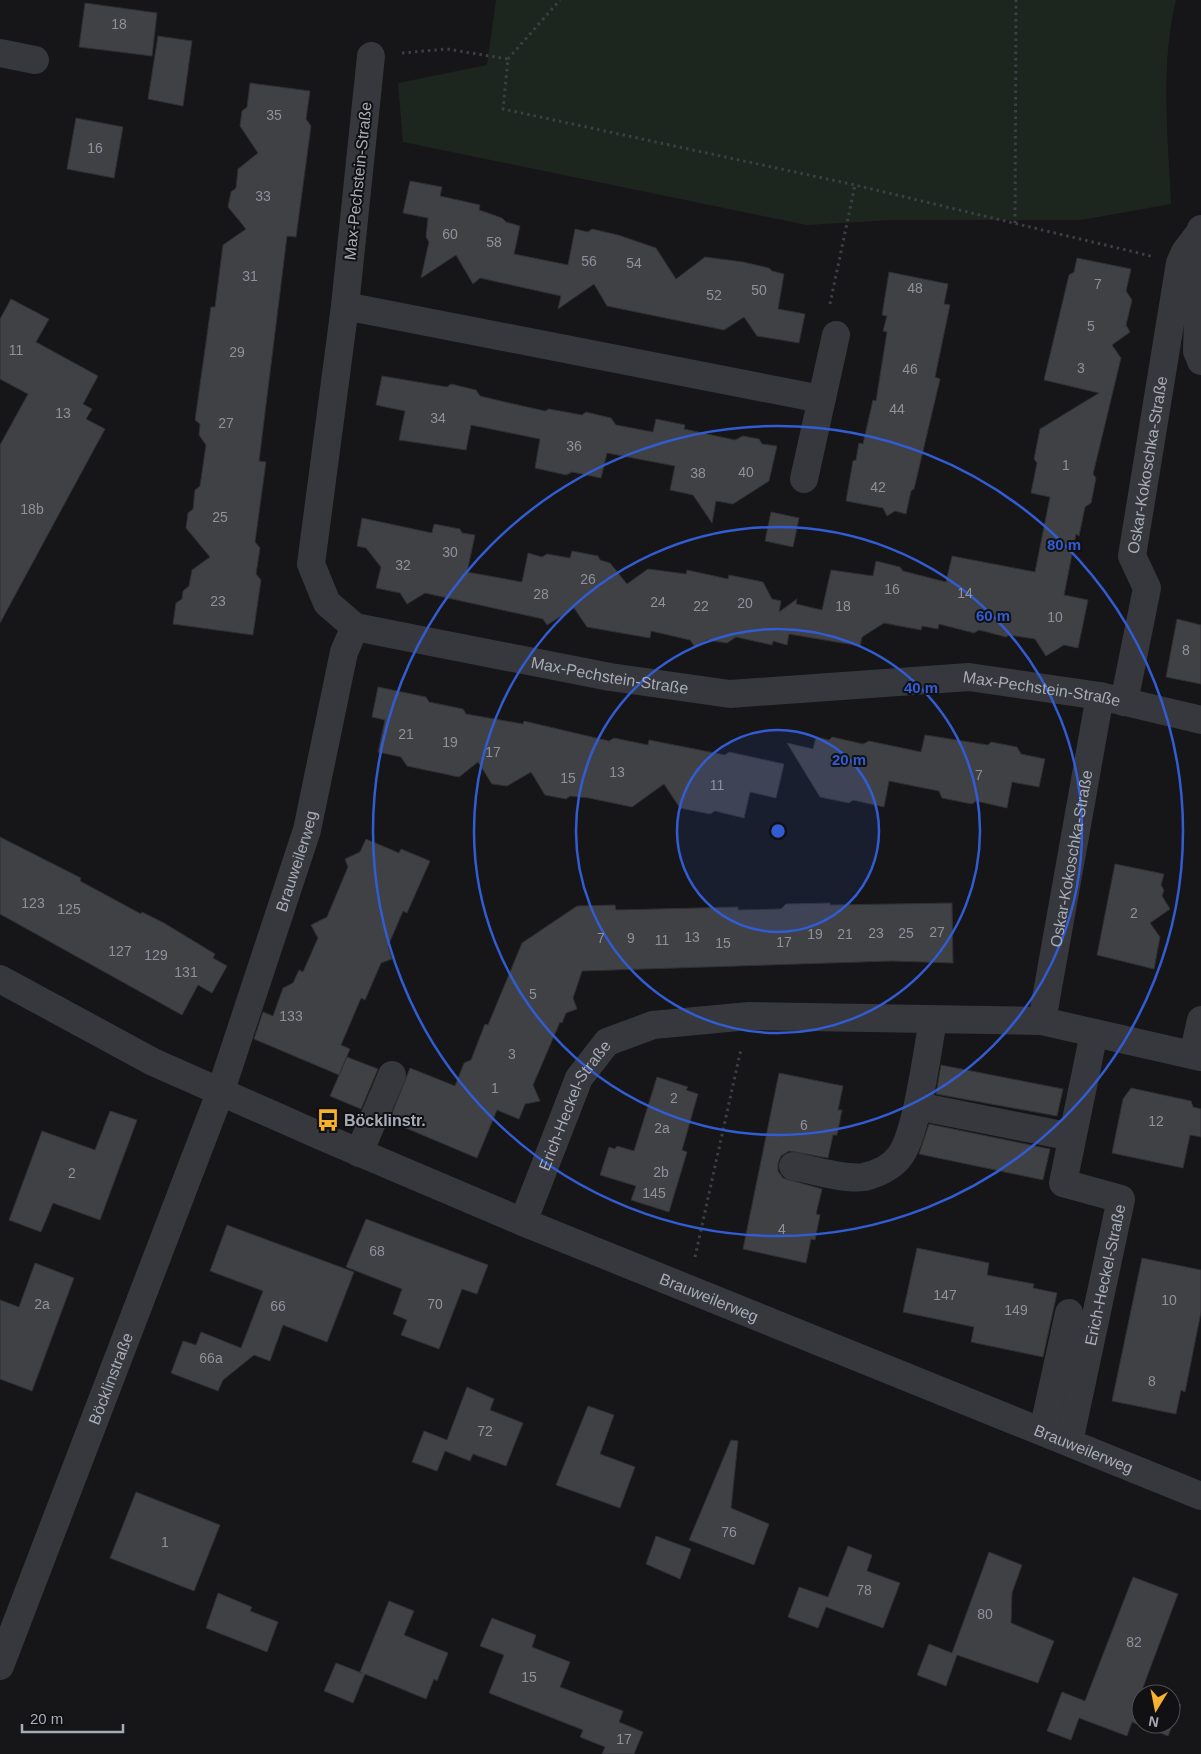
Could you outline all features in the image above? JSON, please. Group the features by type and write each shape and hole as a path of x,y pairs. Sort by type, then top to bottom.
{"street":[{"path":"0,53 35,60"},
{"name":"Max-Pechstein-Straße","path":"371,56 345,306 311,564 327,603 355,627 610,677 730,694 970,677 1112,699 1201,720"},
{"path":"1201,230 1198,351 1201,361"},
{"name":"Oskar-Kokoschka-Straße","path":"1042,1021 1112,699 1148,588 1132,556 1180,264 1185,252 1201,230"},
{"path":"345,306 821,398"},
{"path":"804,479 836,335"},
{"name":"Brauweilerweg","path":"220,1093 306,830 344,652 355,627"},
{"name":"Brauweilerweg","path":"0,979 153,1062 359,1153 523,1222 1201,1496"},
{"name":"Erich-Heckel-Straße","path":"523,1222 579,1078 607,1042 653,1024 749,1016 1042,1021 1197,1056"},
{"path":"793,1166 833,1174 863,1177 884,1170 900,1157 910,1139 933,1020"},
{"path":"1197,1056 1201,1020"},
{"name":"Erich-Heckel-Straße","path":"1069,1442 1121,1198 1063,1183 1094,1033"},
{"path":"359,1153 392,1075"},
{"name":"Böcklinstraße","path":"0,1666 220,1093"},
{"path":"932,1109 1072,1137"},
{"path":"1044,1431 1069,1313"}],"path":[{"path":"560,0 508,59 503,109 855,185 1180,264"},
{"path":"1014,223 1016,0"},
{"path":"371,56 447,49 508,59"},
{"path":"836,335 828,317 855,185"},
{"path":"688,1289 749,1016"}],"shaded area":[{"path":"496,0 1176,0 1168,50 1166,102 1171,204 1081,220 891,220 807,225 403,142 398,83 487,65"}],"building":[{"path":"85,3 157,13 152,56 79,47"},
{"path":"158,36 192,41 183,106 148,99"},
{"path":"250,83 310,91 306,119 311,126 296,237 287,236 259,461 266,462 255,542 260,548 256,574 261,580 253,635 173,624 176,603 182,599 183,591 189,586 192,570 210,557 186,528 188,513 193,509 195,490 200,486 206,445 199,435 200,424 195,420 211,307 215,307 223,245 246,229 228,207 231,192 236,188 238,169 258,153 240,126 242,111 247,107"},
{"path":"76,118 123,127 114,178 67,169"},
{"path":"410,181 442,187 440,196 480,205 479,210 520,226 514,254 568,265 575,229 588,232 592,229 618,235 656,248 676,279 705,257 743,262 769,268 772,271 784,274 778,309 805,314 799,343 757,336 744,317 724,330 607,306 594,284 558,309 561,296 480,278 473,284 456,255 421,278 429,242 426,237 428,218 403,213"},
{"path":"1077,258 1131,269 1126,291 1132,300 1126,325 1130,332 1112,345 1121,358 1093,474 1096,478 1091,503 1085,507 1079,536 1076,534 1064,595 1088,600 1078,648 1064,645 1046,656 1035,639 1009,635 1006,637 979,630 974,633 939,624 938,629 922,626 921,630 884,623 862,637 860,646 789,634 787,645 773,641 772,645 736,637 727,643 707,640 695,647 690,640 651,631 650,638 587,627 574,608 547,625 543,619 425,593 407,604 400,593 376,588 381,567 366,548 357,546 362,518 432,533 434,524 460,529 462,533 475,535 467,572 522,582 528,553 542,557 547,554 570,558 572,551 598,556 600,560 610,563 627,584 648,569 686,574 687,570 728,579 729,575 763,582 772,599 781,601 779,612 797,599 796,604 822,610 831,570 873,576 876,561 900,567 903,571 946,582 952,556 1035,572 1050,497 1031,493 1037,463 1034,459 1040,429 1099,393 1044,380 1069,275 1074,272"},
{"path":"889,272 948,284 944,304 950,305 935,377 940,379 914,489 911,491 906,514 895,511 887,516 883,508 846,501 853,461 856,460 859,443 863,444 873,400 876,401 887,332 883,331 887,316 882,315"},
{"path":"11,299 49,319 36,342 98,376 83,404 92,409 86,419 105,429 0,623 0,445 28,394 0,379 0,319"},
{"path":"382,376 447,387 451,384 476,390 480,396 505,402 545,411 549,409 582,415 586,412 611,418 616,425 653,432 656,419 685,425 684,429 735,440 743,436 759,439 762,444 777,446 769,481 733,504 716,501 712,523 693,495 670,490 675,466 607,453 601,478 572,472 566,475 535,468 540,439 471,425 466,450 399,440 405,411 376,405"},
{"path":"771,512 799,518 793,547 765,541"},
{"path":"1177,619 1201,625 1201,684 1166,677"},
{"path":"378,687 426,697 429,702 463,709 466,714 523,724 524,721 609,741 614,738 648,745 649,740 725,755 729,752 784,764 776,798 750,792 744,818 715,811 710,814 680,808 664,784 632,807 589,798 570,796 566,799 545,795 531,772 507,786 492,784 478,762 459,777 407,766 401,757 378,752 385,720 372,717"},
{"path":"925,735 988,745 991,742 1017,747 1021,754 1045,759 1039,787 1012,782 1007,808 976,801 972,804 942,798 939,791 889,781 884,807 853,800 849,803 820,797 787,743 813,749 816,737 829,740 832,737 863,744 869,741 921,752"},
{"path":"0,837 81,878 80,881 141,914 142,912 164,923 215,954 213,958 227,966 212,993 198,985 182,1015 0,914"},
{"path":"366,839 399,853 401,849 430,861 407,913 403,911 388,946 392,959 381,963 365,1000 361,998 341,1045 350,1049 339,1075 254,1039 263,1012 273,1016 283,988 293,983 299,970 303,972 318,938 311,925 327,917 348,867 345,859 360,852"},
{"path":"1115,864 1164,874 1161,885 1164,890 1162,896 1170,909 1150,923 1160,937 1154,969 1097,955"},
{"path":"830,903 830,905 952,903 953,963 892,961 582,971 573,998 577,1009 566,1013 562,1023 560,1022 533,1085 540,1101 525,1104 519,1119 497,1110 477,1158 389,1121 410,1068 455,1086 464,1063 471,1060 485,1024 488,1025 522,943 577,906 615,905 616,910 738,907 738,910 781,909 786,904"},
{"path":"347,1057 378,1069 361,1109 330,1096"},
{"path":"941,1065 1063,1089 1057,1116 936,1094"},
{"path":"779,1073 843,1086 838,1110 842,1110 837,1135 833,1135 828,1158 789,1151 781,1156 778,1163 778,1171 783,1178 822,1189 816,1214 820,1215 815,1240 811,1239 806,1263 743,1249"},
{"path":"657,1077 688,1087 686,1090 698,1094 682,1150 687,1152 669,1212 631,1200 636,1186 600,1175 609,1147 615,1149 617,1146 634,1151"},
{"path":"1131,1088 1191,1101 1193,1107 1201,1109 1201,1137 1190,1135 1183,1168 1112,1153 1123,1099"},
{"path":"110,1111 137,1120 100,1220 53,1203 41,1232 9,1220 42,1131 95,1150"},
{"path":"929,1124 1050,1149 1043,1180 919,1154"},
{"path":"366,1219 488,1265 477,1294 462,1289 439,1349 401,1335 407,1320 393,1314 402,1289 346,1267"},
{"path":"227,1225 354,1272 327,1342 283,1325 270,1361 254,1355 223,1380 218,1391 171,1373 183,1341 196,1345 201,1332 241,1348 263,1291 210,1271"},
{"path":"917,1248 989,1263 987,1275 1034,1284 1033,1288 1057,1293 1043,1357 971,1342 974,1327 903,1312"},
{"path":"1142,1258 1201,1270 1201,1312 1185,1392 1181,1390 1176,1414 1112,1401"},
{"path":"35,1263 74,1278 32,1391 0,1379 0,1300 19,1307"},
{"path":"467,1387 494,1399 490,1410 523,1423 506,1466 473,1454 470,1461 445,1451 437,1471 412,1462 424,1431 447,1440"},
{"path":"588,1406 614,1415 600,1454 635,1467 620,1508 556,1485"},
{"path":"731,1440 738,1441 731,1508 769,1524 754,1565 689,1540"},
{"path":"136,1492 220,1525 194,1591 110,1558"},
{"path":"656,1536 691,1549 680,1579 646,1564"},
{"path":"848,1546 872,1555 867,1571 900,1583 883,1628 826,1607 818,1628 788,1617 799,1587 828,1597"},
{"path":"989,1552 1022,1565 1012,1593 1011,1623 1054,1641 1038,1683 957,1655 946,1686 917,1675 929,1644 952,1653"},
{"path":"1133,1577 1178,1594 1144,1684 1131,1684 1131,1725 1127,1736 1079,1718 1071,1740 1047,1731 1062,1692 1085,1701"},
{"path":"218,1593 252,1607 250,1611 278,1622 267,1652 206,1628"},
{"path":"389,1601 414,1611 404,1635 448,1653 437,1681 434,1679 426,1699 365,1674 353,1703 324,1691 336,1663 362,1673 360,1672"},
{"path":"492,1618 536,1635 532,1647 570,1662 560,1687 623,1711 619,1722 643,1732 634,1754 602,1754 605,1747 580,1737 583,1730 489,1693 504,1655 480,1646"}],"place":[{"name":"Böcklinstr.","path":"328,1120"}]}
